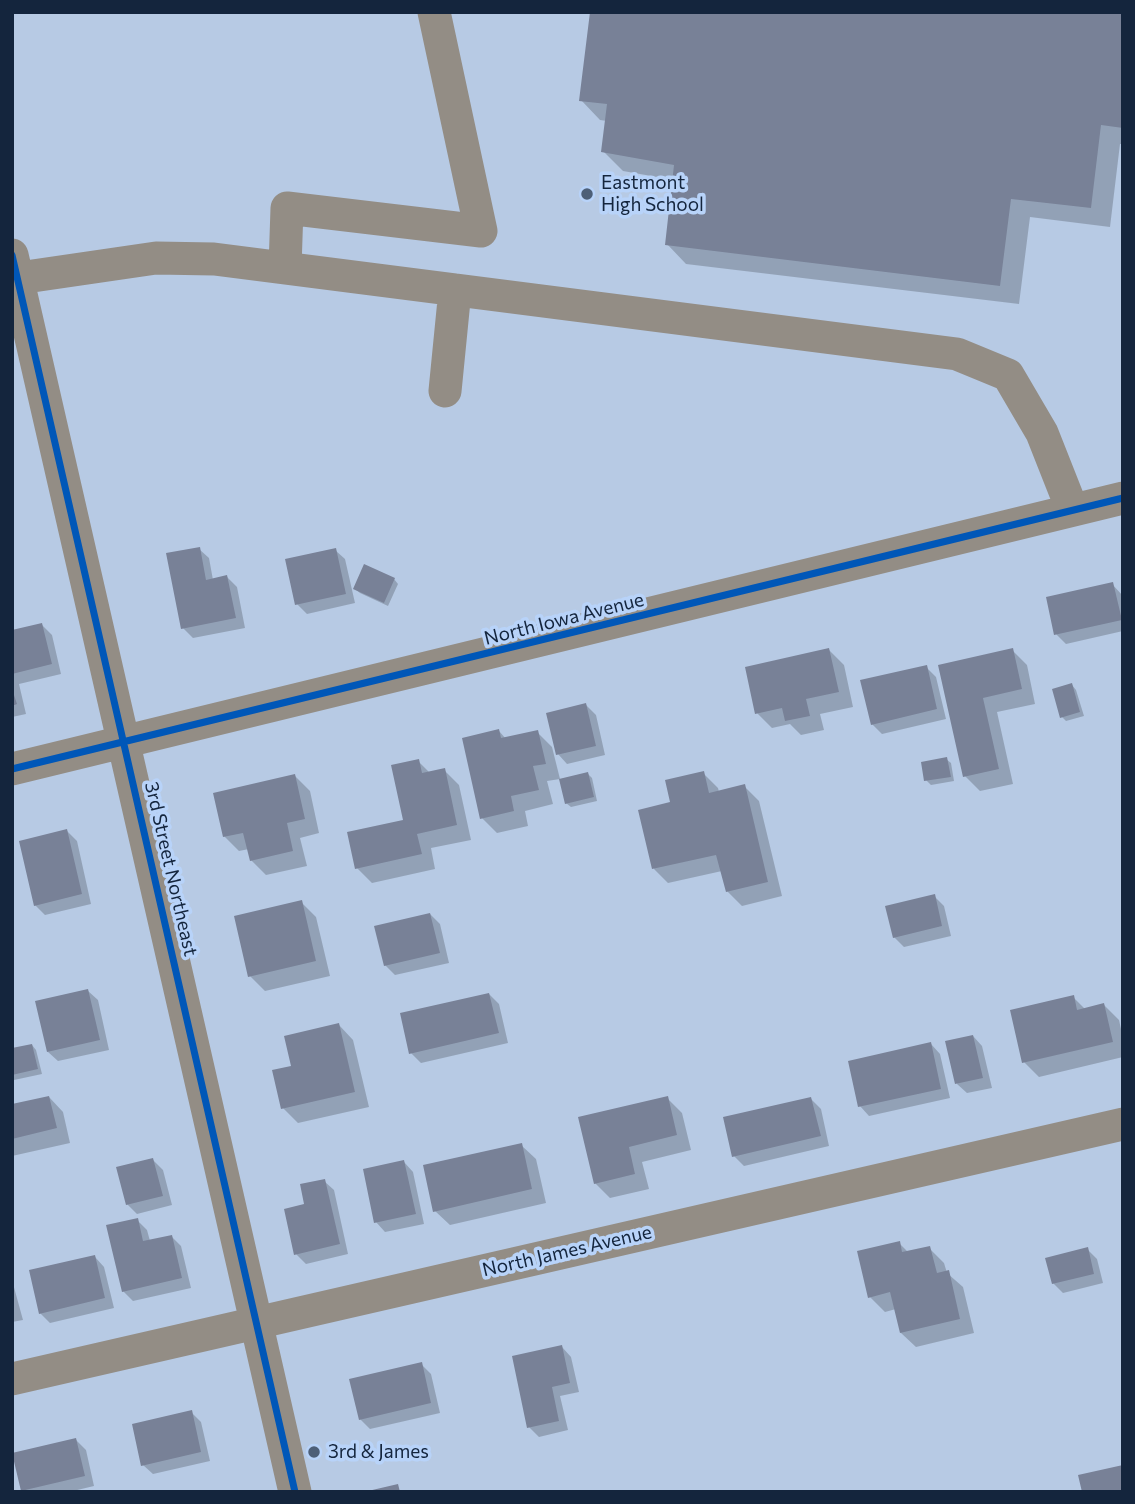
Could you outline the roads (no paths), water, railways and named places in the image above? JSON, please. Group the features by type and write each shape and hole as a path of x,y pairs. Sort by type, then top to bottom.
{"street":[{"path":"285,268 287,208 481,230 433,12"},
{"path":"14,270 156,258 214,259 957,354 1007,375 1042,433 1072,509"},
{"name":"3rd Street Northeast","path":"14,270 126,743 295,1492"},
{"path":"445,391 455,290"},
{"name":"North Iowa Avenue","path":"12,769 1123,498"},
{"name":"North James Avenue","path":"12,1379 1123,1124"}],"place":[{"name":"Eastmont High School","path":"587,194"},
{"name":"3rd & James","path":"314,1452"}]}
